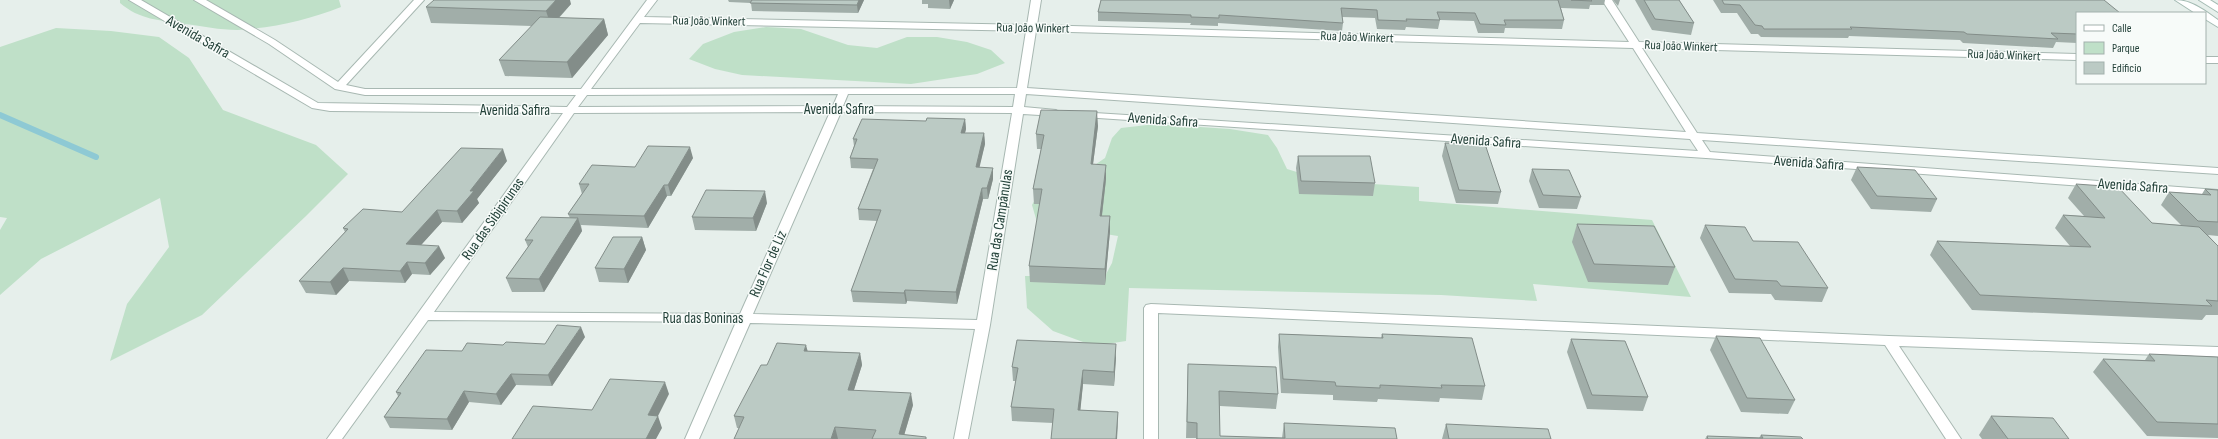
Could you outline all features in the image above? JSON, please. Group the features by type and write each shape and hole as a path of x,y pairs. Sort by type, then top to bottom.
{"street":[{"name":"Avenida Safira","path":"134,0 316,106 350,110 1018,110 1706,155 2218,193"},
{"name":"Avenida Safira","path":"198,0 272,42 339,86 365,92 844,90 1020,91 2218,171"},
{"path":"339,86 419,0"},
{"name":"Rua das Sibipirunas","path":"334,439 424,316 570,110 652,0"},
{"name":"Rua das Campânulas","path":"960,439 983,325 1030,28 1036,0"},
{"path":"1607,0 1634,45 1706,155"},
{"path":"2180,0 2199,12"},
{"path":"2204,0 2218,9"},
{"path":"2206,16 2218,24"},
{"name":"Rua João Winkert","path":"636,20 1030,28 2076,57"},
{"path":"2206,60 2218,60"},
{"name":"Rua Flor de Liz","path":"692,439 744,318 838,109 844,90"},
{"path":"1151,439 1151,308 1889,341 2218,352"},
{"name":"Rua das Boninas","path":"424,316 744,318 983,325"},
{"path":"1889,341 1954,439"}],"green space":[{"path":"120,0 339,0 341,7 290,23 231,30 142,16 127,9 120,3"},
{"path":"766,27 801,29 848,45 877,48 907,37 937,37 967,42 991,50 1005,63 977,74 911,84 742,75 715,69 689,59 703,44 734,32"},
{"path":"56,28 111,31 159,37 189,58 223,110 316,145 348,174 202,315 110,361 127,304 169,247 160,198 41,259 0,295 0,230 7,218 0,217 0,47"},
{"path":"1156,124 1230,129 1268,135 1277,148 1287,169 1326,181 1419,187 1419,201 1652,220 1691,297 1533,284 1537,301 1441,295 1129,288 1126,341 1094,346 1053,331 1027,308 1025,276 1105,276 1112,263 1118,236 1099,233 1039,229 1032,205 1044,183 1080,175 1105,158 1112,138 1121,128"}],"building":[{"path":"434,0 556,0 546,11 426,7"},
{"path":"752,0 859,0 857,5 750,3"},
{"path":"1101,0 1558,0 1564,20 1504,20 1506,25 1480,24 1475,13 1437,12 1440,20 1378,20 1377,10 1341,8 1343,23 1219,15 1219,18 1191,17 1191,15 1098,12"},
{"path":"1644,0 1679,0 1694,23 1655,19"},
{"path":"1722,0 2104,0 2119,12 2076,12 2076,34 2051,33 2058,39 1967,34 1964,32 1850,27 1852,29 1764,29 1762,26 1755,25 1740,5 1724,4"},
{"path":"540,17 604,19 567,62 499,60"},
{"path":"1041,110 1097,111 1091,164 1106,165 1100,216 1110,216 1105,269 1029,266 1042,189 1033,189 1044,135 1036,134"},
{"path":"927,118 965,119 961,133 984,133 976,167 993,168 987,188 982,188 956,292 905,290 904,293 851,291 881,210 858,209 878,159 850,158 857,139 853,139 862,119 926,121"},
{"path":"1445,143 1485,144 1501,192 1459,190"},
{"path":"648,146 690,147 668,185 664,185 644,216 568,214 589,184 579,184 592,165 635,167"},
{"path":"461,148 503,149 470,191 474,191 457,211 437,210 406,244 439,246 425,263 407,262 400,271 343,268 330,282 299,281 348,229 343,228 363,209 402,212"},
{"path":"1298,156 1370,156 1375,183 1301,181"},
{"path":"1857,167 1915,170 1937,199 1877,196"},
{"path":"1532,169 1569,170 1581,197 1543,195"},
{"path":"2076,184 2118,187 2152,223 2199,227 2218,246 2218,301 2206,300 2212,306 1980,295 1937,241 2091,247 2063,215 2105,218"},
{"path":"2205,189 2218,190 2218,222 2198,221 2169,192 2211,195"},
{"path":"706,190 765,191 753,218 692,217"},
{"path":"541,217 578,218 539,279 506,278 533,240 525,240"},
{"path":"1577,224 1654,226 1675,267 1594,264"},
{"path":"1705,225 1745,227 1753,241 1798,242 1828,288 1781,286 1777,281 1735,279"},
{"path":"613,237 642,237 624,269 595,268"},
{"path":"557,325 581,327 548,375 511,374 496,394 464,391 447,419 384,417 401,393 396,392 426,350 462,351 467,343 503,345 506,342 545,344"},
{"path":"1279,334 1383,338 1382,334 1472,338 1485,386 1441,385 1442,388 1380,385 1380,388 1336,386 1335,382 1283,379"},
{"path":"1716,336 1760,338 1795,400 1747,398"},
{"path":"1571,339 1625,341 1648,397 1592,395"},
{"path":"1017,340 1116,344 1114,372 1083,370 1078,410 1118,412 1116,439 1051,439 1054,409 1011,407 1018,368 1012,367"},
{"path":"777,343 806,345 804,351 860,353 848,390 911,393 899,434 926,437 926,439 872,439 876,430 835,427 831,439 734,439 744,417 734,416 761,365 767,365"},
{"path":"2149,354 2218,357 2218,424 2157,422 2103,359 2155,361"},
{"path":"1188,364 1276,367 1278,394 1219,391 1220,436 1285,438 1284,423 1395,428 1397,439 1197,439 1197,423 1187,422"},
{"path":"610,379 665,382 648,415 658,416 646,439 512,439 533,406 592,410"},
{"path":"1991,416 2053,418 2069,439 2008,439"},
{"path":"1446,424 1548,429 1551,439 1449,439"},
{"path":"1761,435 1801,437 1803,439 1708,439 1707,436 1763,438"}],"waterway":[{"path":"0,115 96,157"}]}
